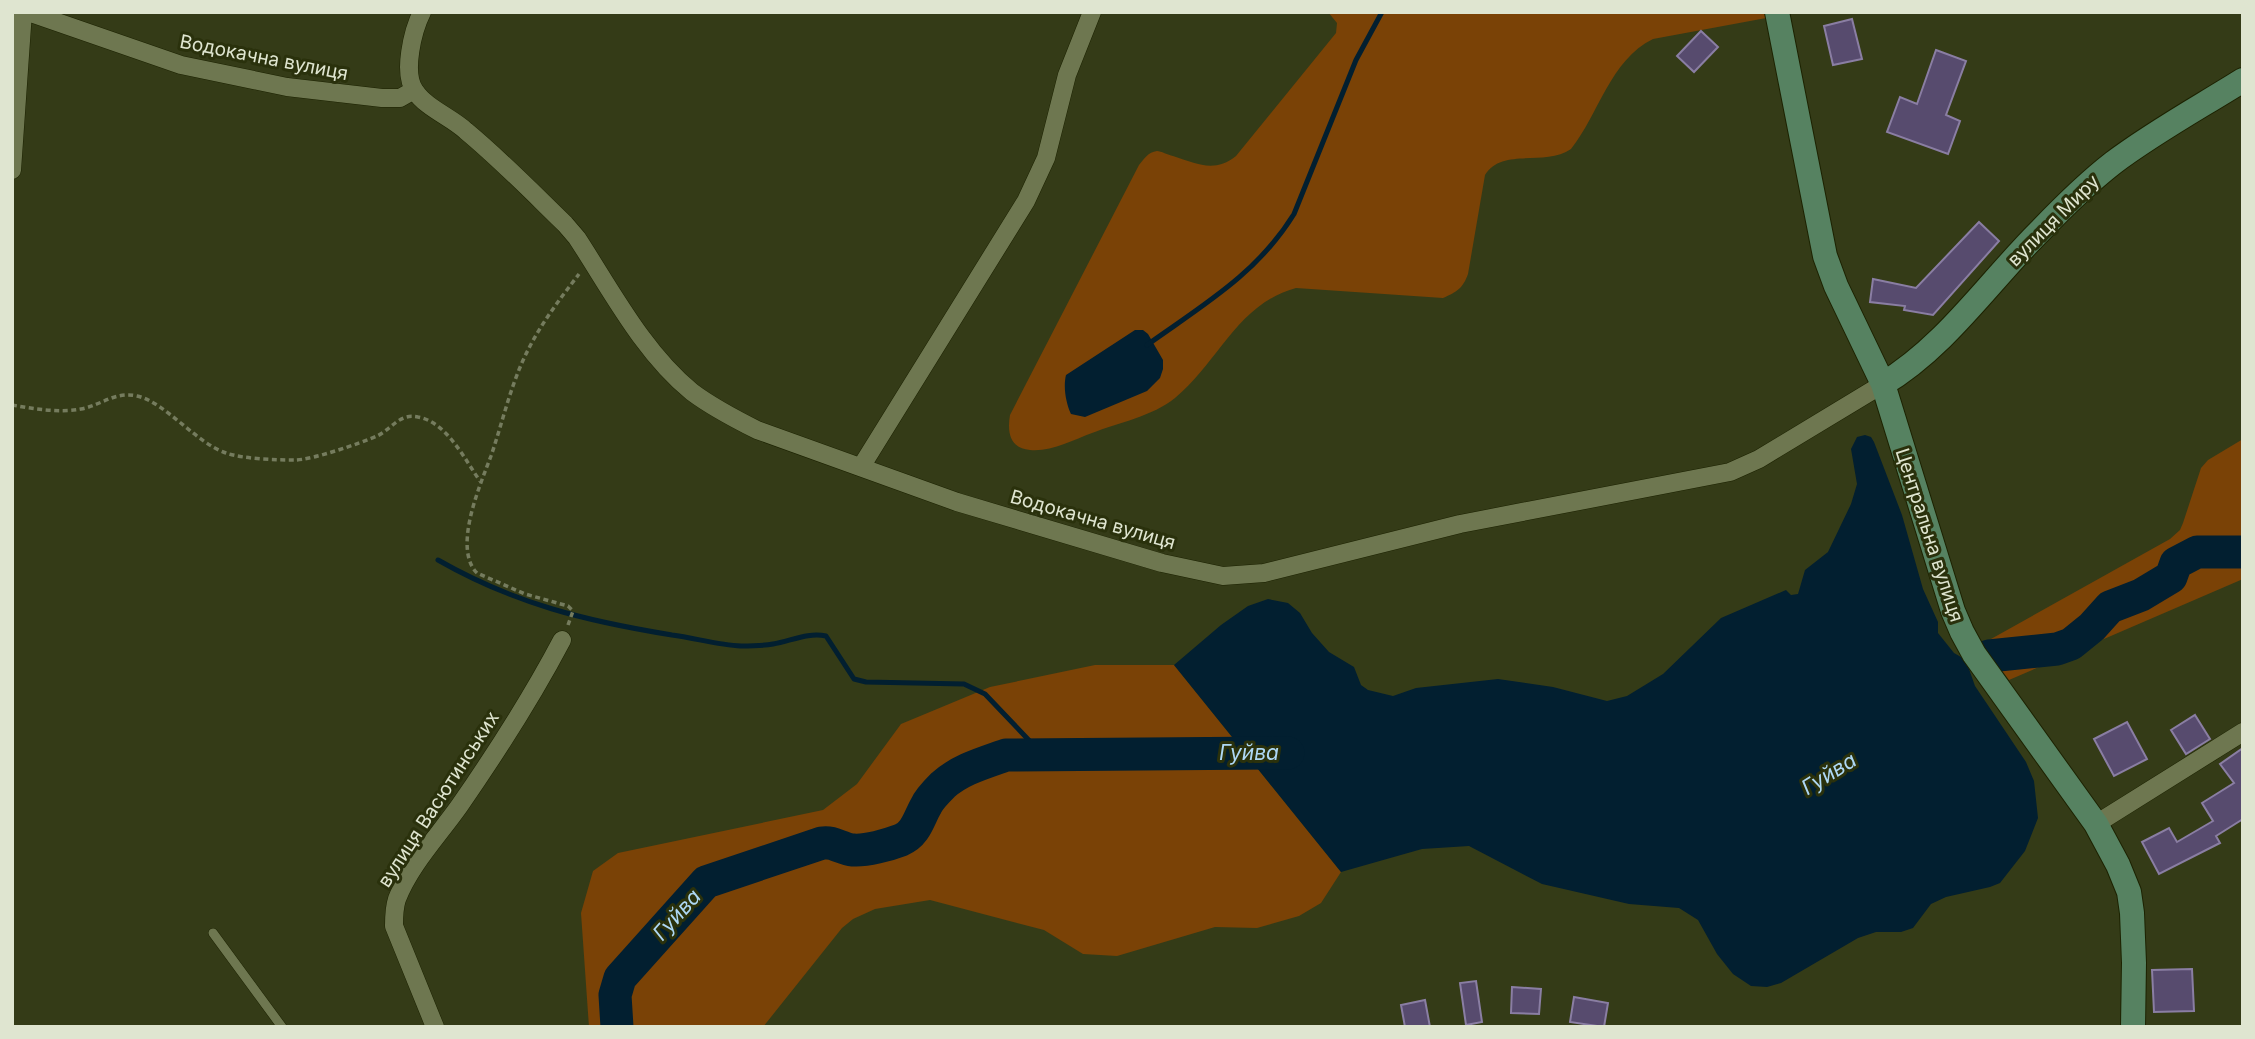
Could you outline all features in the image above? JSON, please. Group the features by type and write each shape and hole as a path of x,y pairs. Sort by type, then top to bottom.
{"street":[{"name":"Водокачна вулиця","path":"25,12 181,65 274,84 382,99 400,98 414,90 490,151 565,224 646,342 692,391 757,430 957,502 1162,563 1223,576 1264,573 1460,524 1730,472 1759,459 1883,384"},
{"path":"12,170 25,12"},
{"path":"414,90 410,78 410,60 413,35 422,12"},
{"path":"861,467 1026,201 1046,158 1067,75 1092,12"},
{"name":"Центральна вулиця","path":"1777,12 1825,256 1836,286 1883,384 1949,599 1962,632 1974,654 2096,824 2118,865 2131,902 2134,955 2133,1027"},
{"name":"вулиця Миру","path":"1883,384 1902,372 1934,344 2038,232 2100,174 2128,152 2243,80"},
{"name":"вулиця Васютинських","path":"435,1027 394,926 397,899 421,858 494,752 562,640"},
{"path":"2096,824 2243,732"}],"lane":[{"path":"212,933 282,1027"}],"path":[{"path":"571,618 573,611 568,606 525,594 491,580 471,567 468,546 471,508 527,352 549,313 591,259"},
{"path":"12,405 67,410 81,409 115,396 140,397 152,402 225,453 297,460 378,436 395,421 418,417 443,431 480,481"}],"shaded area":[{"path":"1328,12 1777,12 1777,16 1653,39 1638,48 1626,60 1571,149 1549,157 1513,159 1493,167 1485,175 1468,274 1462,286 1452,294 1443,298 1296,288 1276,296 1243,320 1190,384 1166,404 1146,414 1054,447 1030,450 1018,446 1011,438 1010,415 1139,165 1149,154 1157,151 1213,166 1236,156 1336,33 1337,23"},
{"path":"2243,439 2243,579 2009,680 1982,644 2170,539 2180,530 2201,468 2208,460"},
{"path":"1095,665 1174,665 1341,872 1321,903 1299,916 1257,928 1215,927 1117,956 1083,954 1044,930 930,900 875,909 853,919 842,928 763,1027 589,1027 581,913 593,871 618,853 823,810 857,784 901,724 990,687"}],"water":[{"path":"1135,330 1143,330 1148,334 1163,360 1160,378 1147,391 1085,417 1071,414 1066,395 1066,375"},
{"path":"1857,437 1871,437 1874,442 1902,515 1923,589 1938,622 1938,633 1954,653 1961,657 1975,686 2026,762 2034,781 2038,818 2025,851 2000,883 1946,897 1931,904 1913,928 1901,932 1876,932 1858,938 1781,983 1767,987 1751,986 1733,974 1717,954 1698,920 1679,908 1629,904 1542,884 1469,846 1422,849 1341,872 1174,665 1248,606 1268,599 1288,603 1300,613 1312,633 1329,652 1354,667 1361,685 1368,690 1393,696 1416,688 1498,679 1553,687 1607,701 1627,696 1663,674 1721,618 1786,590 1791,595 1798,594 1805,570 1828,552 1851,504 1857,484 1851,449"}],"building":[{"path":"1852,19 1862,59 1833,65 1824,26"},
{"path":"1701,31 1718,47 1694,72 1677,56"},
{"path":"1936,50 1966,61 1946,115 1960,121 1948,154 1887,132 1900,97 1917,104"},
{"path":"1979,222 1999,241 1933,315 1904,310 1905,306 1870,302 1873,279 1916,288"},
{"path":"2195,715 2210,739 2186,754 2171,730"},
{"path":"2127,722 2147,759 2114,776 2094,739"},
{"path":"2243,748 2243,819 2216,836 2220,843 2159,874 2142,842 2169,828 2177,842 2213,821 2202,803 2234,783 2220,764"},
{"path":"2192,969 2194,1011 2154,1012 2152,970"},
{"path":"1476,981 1482,1022 1466,1025 1460,983"},
{"path":"1512,987 1541,989 1539,1014 1511,1013"},
{"path":"1574,997 1608,1003 1604,1027 1570,1022"},
{"path":"1425,1000 1430,1027 1405,1027 1401,1005"}],"waterway":[{"path":"1147,345 1246,271 1294,214 1356,60 1382,12"},
{"name":"Гуйва","path":"1989,656 2057,649 2071,644 2092,627 2110,607 2141,595 2171,577 2176,563 2197,552 2243,552"},
{"path":"438,560 523,599 580,617 640,630 741,646 769,645 813,635 826,636 854,679 866,682 964,684 985,694 1042,754"},
{"name":"Гуйва","path":"617,1027 615,995 620,978 706,882 822,843 858,850 901,840 914,830 929,801 941,787 973,767 1006,755 1288,753"}]}
